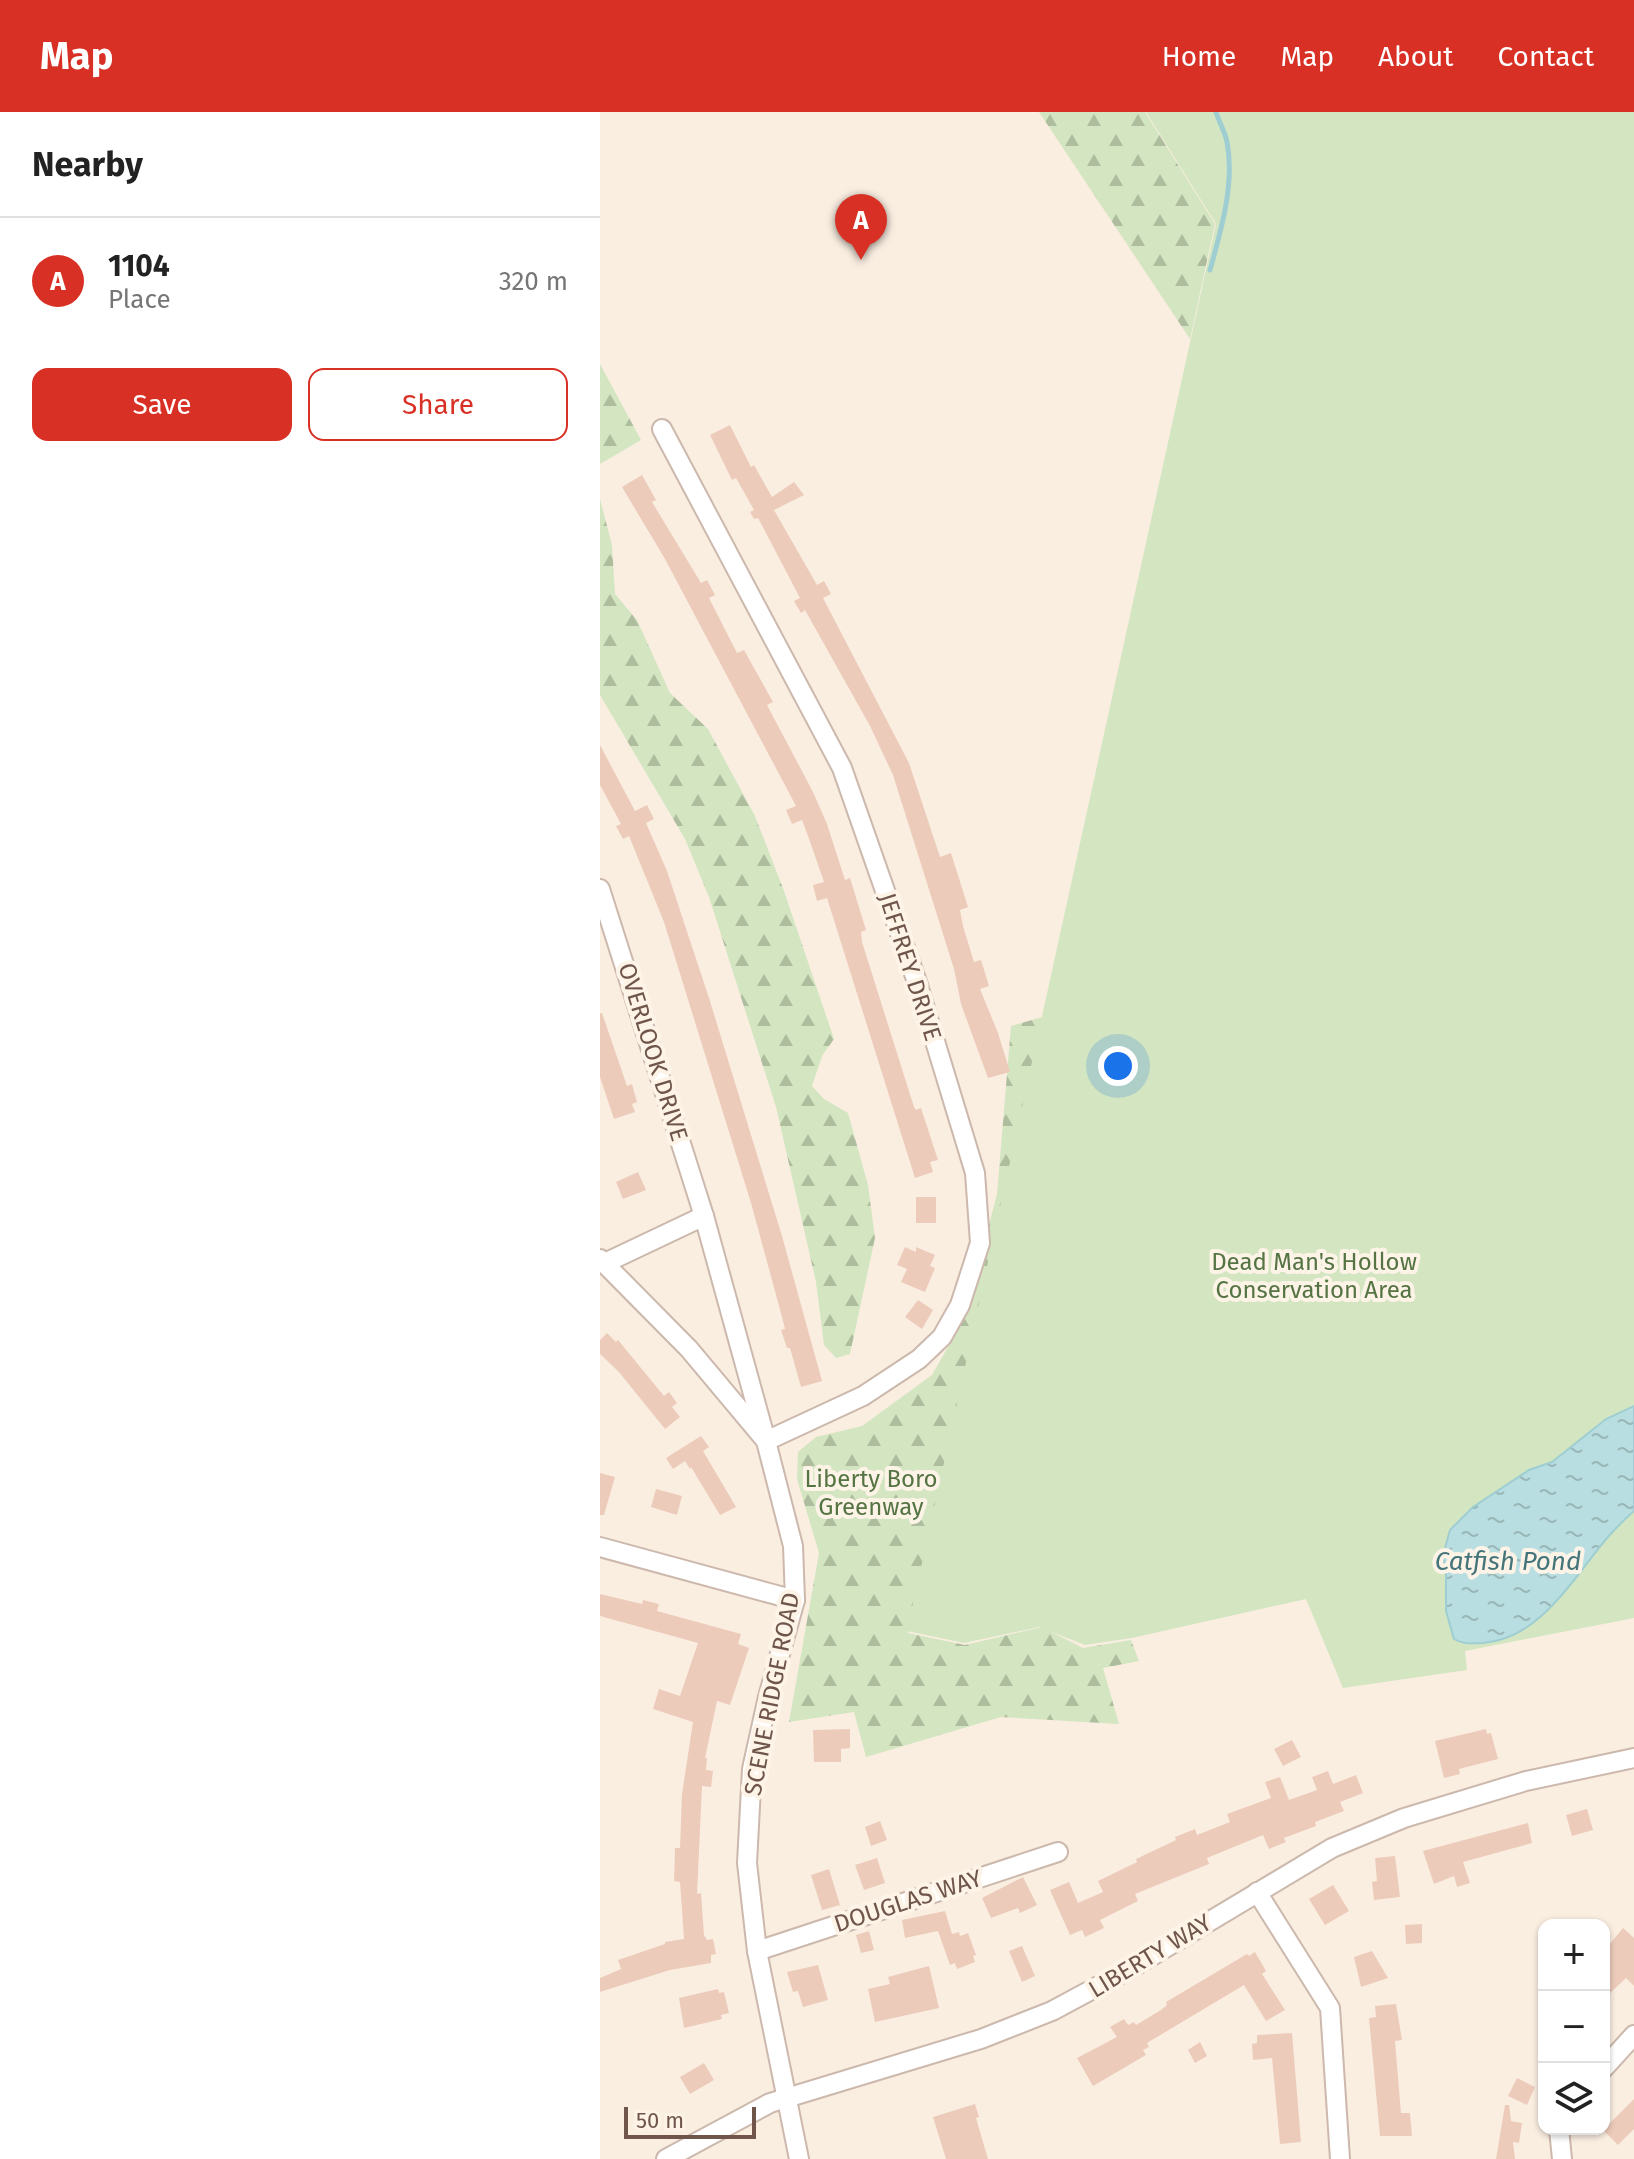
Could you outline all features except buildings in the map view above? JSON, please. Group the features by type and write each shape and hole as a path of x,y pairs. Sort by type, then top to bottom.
{"street":[{"name":"JEFFREY DRIVE","path":"662,429 842,768 917,982 975,1173 980,1243 960,1305 942,1337 919,1359 863,1396 766,1441"},
{"name":"OVERLOOK DRIVE","path":"600,889 704,1216 766,1441"},
{"path":"602,1261 704,1216"},
{"name":"SCENE RIDGE ROAD","path":"602,1261 689,1349 766,1441 793,1546 795,1600 752,1769 747,1863 757,1951 799,2159"},
{"path":"600,1547 795,1600"},
{"name":"LIBERTY WAY","path":"666,2159 770,2103 1019,2026 1088,1993 1332,1848 1404,1818 1526,1781 1634,1758"},
{"name":"DOUGLAS WAY","path":"757,1951 1058,1852"},
{"path":"1257,1892 1330,2008 1340,2159"},
{"path":"1609,2063 1634,2035"},
{"path":"1560,2135 1562,2159"}],"green space":[{"path":"1039,112 1145,112 1215,224 1190,339"},
{"name":"Dead Man's Hollow Conservation Area","path":"1146,112 1634,112 1634,1618 1465,1651 1467,1670 1343,1688 1306,1599 1132,1638 1085,1645 1039,1627 964,1643 907,1631 1216,224"},
{"path":"600,364 641,440 600,464"},
{"path":"600,499 612,545 615,594 637,620 670,693 708,729 755,816 834,1039 822,1056 812,1086 824,1099 848,1113 868,1185 875,1238 850,1354 836,1358 824,1345 816,1282 776,1107 709,897 685,839 600,695"},
{"name":"Liberty Boro Greenway","path":"1046,1016 908,1633 965,1645 1042,1627 1083,1648 1131,1640 1139,1661 1103,1668 1119,1724 1001,1717 866,1757 854,1712 789,1722 819,1553 797,1479 798,1452 816,1437 862,1426 932,1375 965,1317 997,1194 1011,1026"}],"water":[{"name":"Catfish Pond","path":"1634,1406 1634,1511 1539,1618 1504,1639 1465,1643 1454,1639 1446,1611 1443,1555 1450,1530 1473,1507 1529,1470 1552,1462 1606,1419"}],"waterway":[{"path":"1210,270 1226,207 1229,174 1227,142 1216,112"}],"place":[{"name":"1104","path":"861,260"}]}
